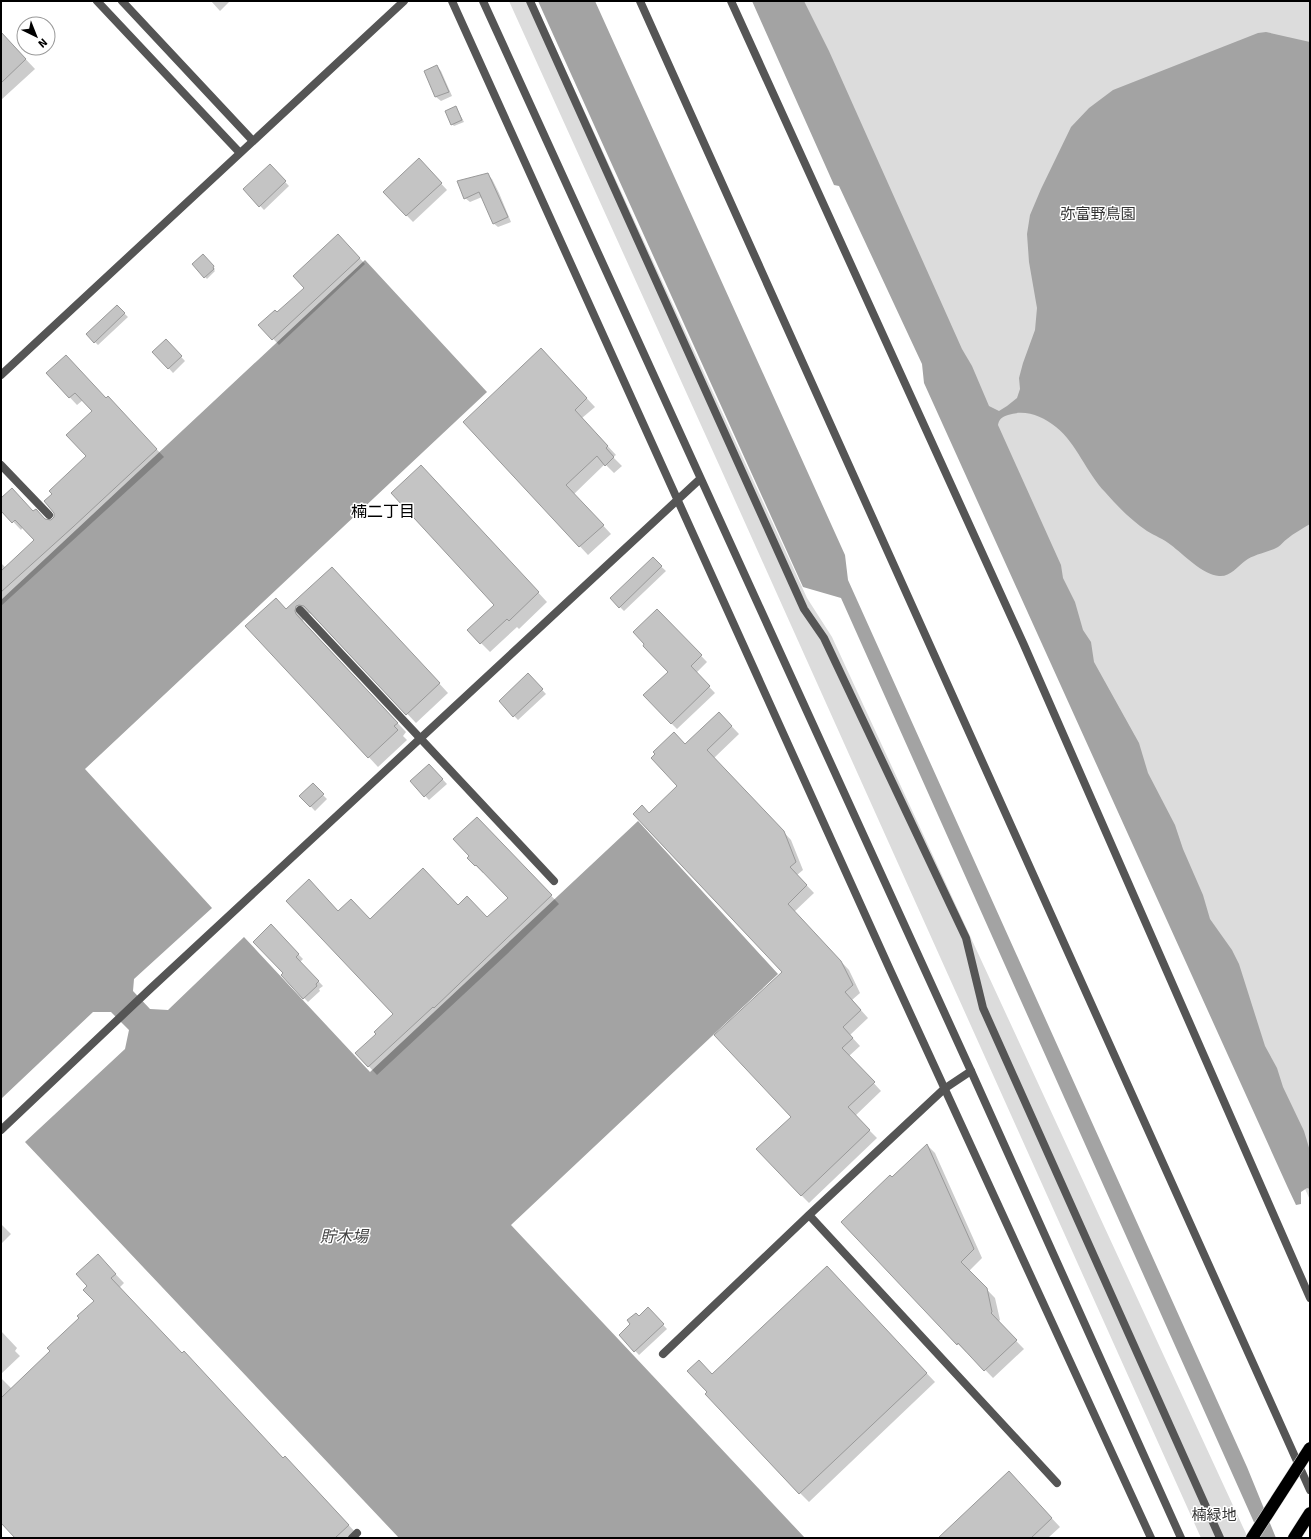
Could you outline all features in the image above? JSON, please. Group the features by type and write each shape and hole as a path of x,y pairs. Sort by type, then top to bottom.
{"highway":[{"path":"1252,1538 1310,1448"},
{"path":"1294,1538 1310,1514"}],"street":[{"path":"97,1 240,153"},
{"path":"122,1 253,141"},
{"path":"1,375 404,1"},
{"path":"452,1 676,500 944,1089 1151,1538"},
{"path":"483,1 971,1071 1181,1538"},
{"path":"530,1 804,609 824,638 966,938 983,1008 1220,1538"},
{"path":"640,1 1310,1490"},
{"path":"731,1 1024,645 1310,1298"},
{"path":"1,465 49,516"},
{"path":"1,1130 149,990 700,479"},
{"path":"300,610 554,881"},
{"path":"663,1354 944,1089 971,1071"},
{"path":"809,1215 1057,1483"}],"green space":[{"name":"楠緑地","path":"509,1 534,1 807,598 832,637 1248,1538 1201,1538"},
{"name":"弥富野鳥園","path":"770,1 1310,1 1310,1200"}],"water":[{"path":"538,1 595,1 845,555 848,580 1247,1467 1276,1538 1261,1538 841,598 803,587"},
{"path":"752,1 804,1 829,51 989,406 999,411 1017,398 1020,389 1019,378 1035,330 1037,308 1029,262 1027,234 1030,215 1071,127 1089,108 1113,90 1258,33 1266,32 1310,42 1310,524 1292,535 1278,547 1256,555 1245,561 1227,575 1213,575 1194,564 1162,539 1147,531 1125,513 1098,484 1070,442 1051,423 1027,413 1014,413 1004,417 998,423 1061,565 1063,578 1075,602 1083,630 1091,642 1094,662 1139,743 1148,773 1175,825 1183,849 1203,895 1210,919 1232,950 1239,964 1265,1046 1277,1068 1283,1087 1304,1131 1310,1151 1310,1189 1307,1188 1301,1192 1301,1204 1296,1205 1288,1188 924,383 922,364 839,186 834,185"},
{"name":"貯木場","path":"365,260 487,392 85,769 212,908 134,979 133,991 150,1009 168,1010 244,937 370,1072 638,821 778,974 511,1225 805,1538 399,1538 25,1142 125,1049 129,1030 111,1012 93,1012 1,1099 1,600"}],"building":[{"path":"1,32 16,48 16,56 23,56 26,59 1,83"},
{"path":"437,65 449,92 435,97 424,71"},
{"path":"456,106 462,120 451,125 445,111"},
{"path":"419,158 442,183 406,216 383,192"},
{"path":"270,164 286,181 259,207 243,189"},
{"path":"488,173 508,217 493,224 479,192 464,199 457,181"},
{"path":"338,234 360,258 272,340 258,325 275,310 277,312 304,288 293,276"},
{"path":"203,254 214,266 214,269 204,278 192,264"},
{"path":"117,305 125,313 94,343 86,334"},
{"path":"166,339 182,356 168,369 152,352"},
{"path":"541,348 587,398 575,410 608,446 606,448 614,457 605,466 597,456 566,485 604,525 579,547 463,422"},
{"path":"66,355 106,398 108,396 157,449 1,592 1,571 34,540 15,520 12,523 1,511 1,498 12,488 33,511 36,509 45,519 51,520 54,517 54,513 44,501 52,494 49,491 86,456 66,435 92,411 75,393 69,398 46,373"},
{"path":"421,465 539,592 509,621 507,619 480,644 467,630 494,605 391,493"},
{"path":"653,557 662,566 619,608 610,598"},
{"path":"332,567 440,683 406,715 304,606 296,606 296,614 398,723 394,726 398,730 368,758 245,626 276,598 286,609"},
{"path":"657,609 702,655 691,666 710,686 671,724 643,695 668,672 643,646 644,644 633,632"},
{"path":"528,673 543,689 513,717 499,701"},
{"path":"719,712 732,726 707,750 784,831 796,862 790,867 807,885 788,904 841,961 853,985 845,992 861,1010 843,1027 853,1038 842,1048 875,1082 848,1107 870,1130 801,1196 756,1149 791,1117 714,1035 782,972 633,814 642,805 649,813 677,786 651,758 655,754 653,752 674,732 685,744"},
{"path":"429,764 443,779 424,797 410,781"},
{"path":"313,783 324,794 310,807 299,796"},
{"path":"477,817 552,895 434,1008 433,1007 368,1067 355,1053 376,1034 374,1032 393,1014 286,901 309,879 338,911 351,899 370,919 423,868 458,905 467,896 487,917 508,898 476,865 475,866 467,858 469,856 453,839"},
{"path":"271,924 299,954 296,957 319,981 316,984 317,986 303,999 281,975 283,973 253,942"},
{"path":"927,1144 974,1249 961,1262 987,1288 991,1313 1017,1340 984,1371 958,1343 957,1345 841,1222 890,1175 892,1177"},
{"path":"98,1254 116,1274 111,1278 182,1353 184,1351 283,1458 285,1456 349,1525 335,1538 15,1538 1,1523 1,1398 50,1351 47,1348 79,1318 77,1316 94,1301 83,1290 87,1286 76,1274"},
{"path":"827,1266 927,1373 799,1494 705,1394 707,1392 687,1371 699,1360 712,1374"},
{"path":"648,1307 664,1324 634,1352 619,1335 630,1324 627,1320 636,1313 639,1316"},
{"path":"1009,1471 1052,1518 1031,1538 938,1538"}],"district":[{"name":"楠二丁目","path":"383,512"}]}
